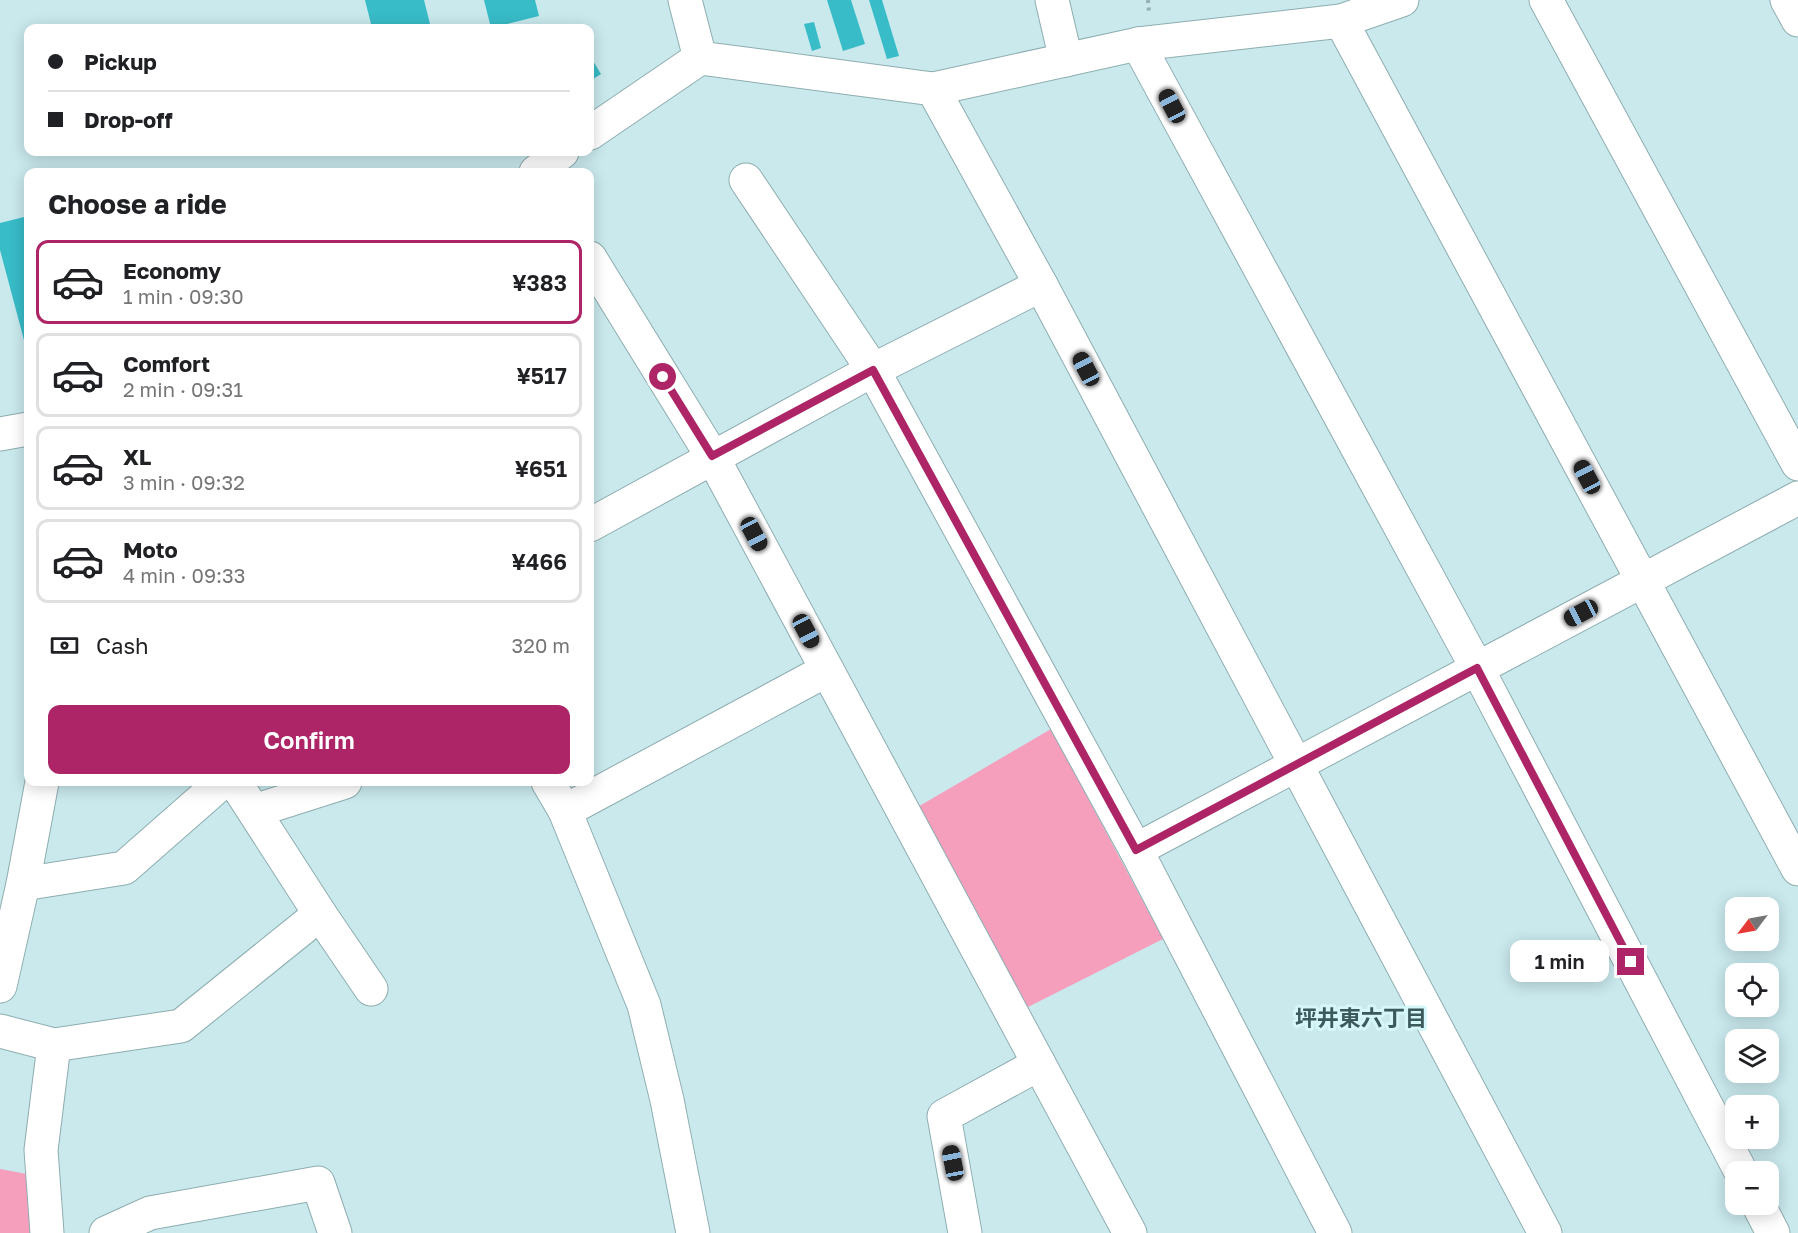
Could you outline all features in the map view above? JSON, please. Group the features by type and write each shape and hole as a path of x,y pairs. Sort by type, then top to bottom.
{"street":[{"path":"685,0 700,58"},
{"path":"1053,0 1066,60"},
{"path":"594,130 700,58 933,89 1138,44 1341,21 1402,0"},
{"path":"1546,0 1798,464"},
{"path":"1787,0 1798,20"},
{"path":"1341,21 1798,869"},
{"path":"1138,44 1477,668 1735,1161"},
{"path":"933,89 1041,285 1545,1233"},
{"path":"541,168 557,156"},
{"path":"746,180 873,370 1136,850 1335,1233"},
{"path":"594,264 712,456 1130,1233"},
{"path":"594,523 712,456 873,370 1041,285"},
{"path":"1136,850 1798,498"},
{"path":"565,811 827,670"},
{"path":"0,986 23,884 41,786"},
{"path":"23,884 124,868 217,786"},
{"path":"238,786 371,989"},
{"path":"254,811 332,786"},
{"path":"550,786 565,811 644,1005 667,1100 693,1233"},
{"path":"0,1031 54,1045 181,1026 320,914"},
{"path":"47,1233 41,1150 54,1045"},
{"path":"965,1233 944,1116 1040,1064"},
{"path":"106,1233 318,1183 335,1233"},
{"path":"1764,1215 1773,1233"}],"shaded area":[{"path":"1051,729 1163,939 1026,1008 916,808"},
{"path":"0,1169 27,1174 30,1233 0,1233"}],"building":[{"path":"365,0 424,0 430,24 371,24"},
{"path":"484,0 535,0 539,16 507,24 490,24"},
{"path":"827,0 851,0 865,44 843,51"},
{"path":"869,0 882,0 899,56 887,59"},
{"path":"814,22 821,48 812,51 804,24"},
{"path":"594,63 601,74 594,78"},
{"path":"24,217 24,340 0,250 0,223"}],"district":[{"name":"坪井東六丁目","path":"1361,1018"}],"route":[{"path":"663,377 712,456 873,370 1136,850 1477,668 1631,962"}]}
